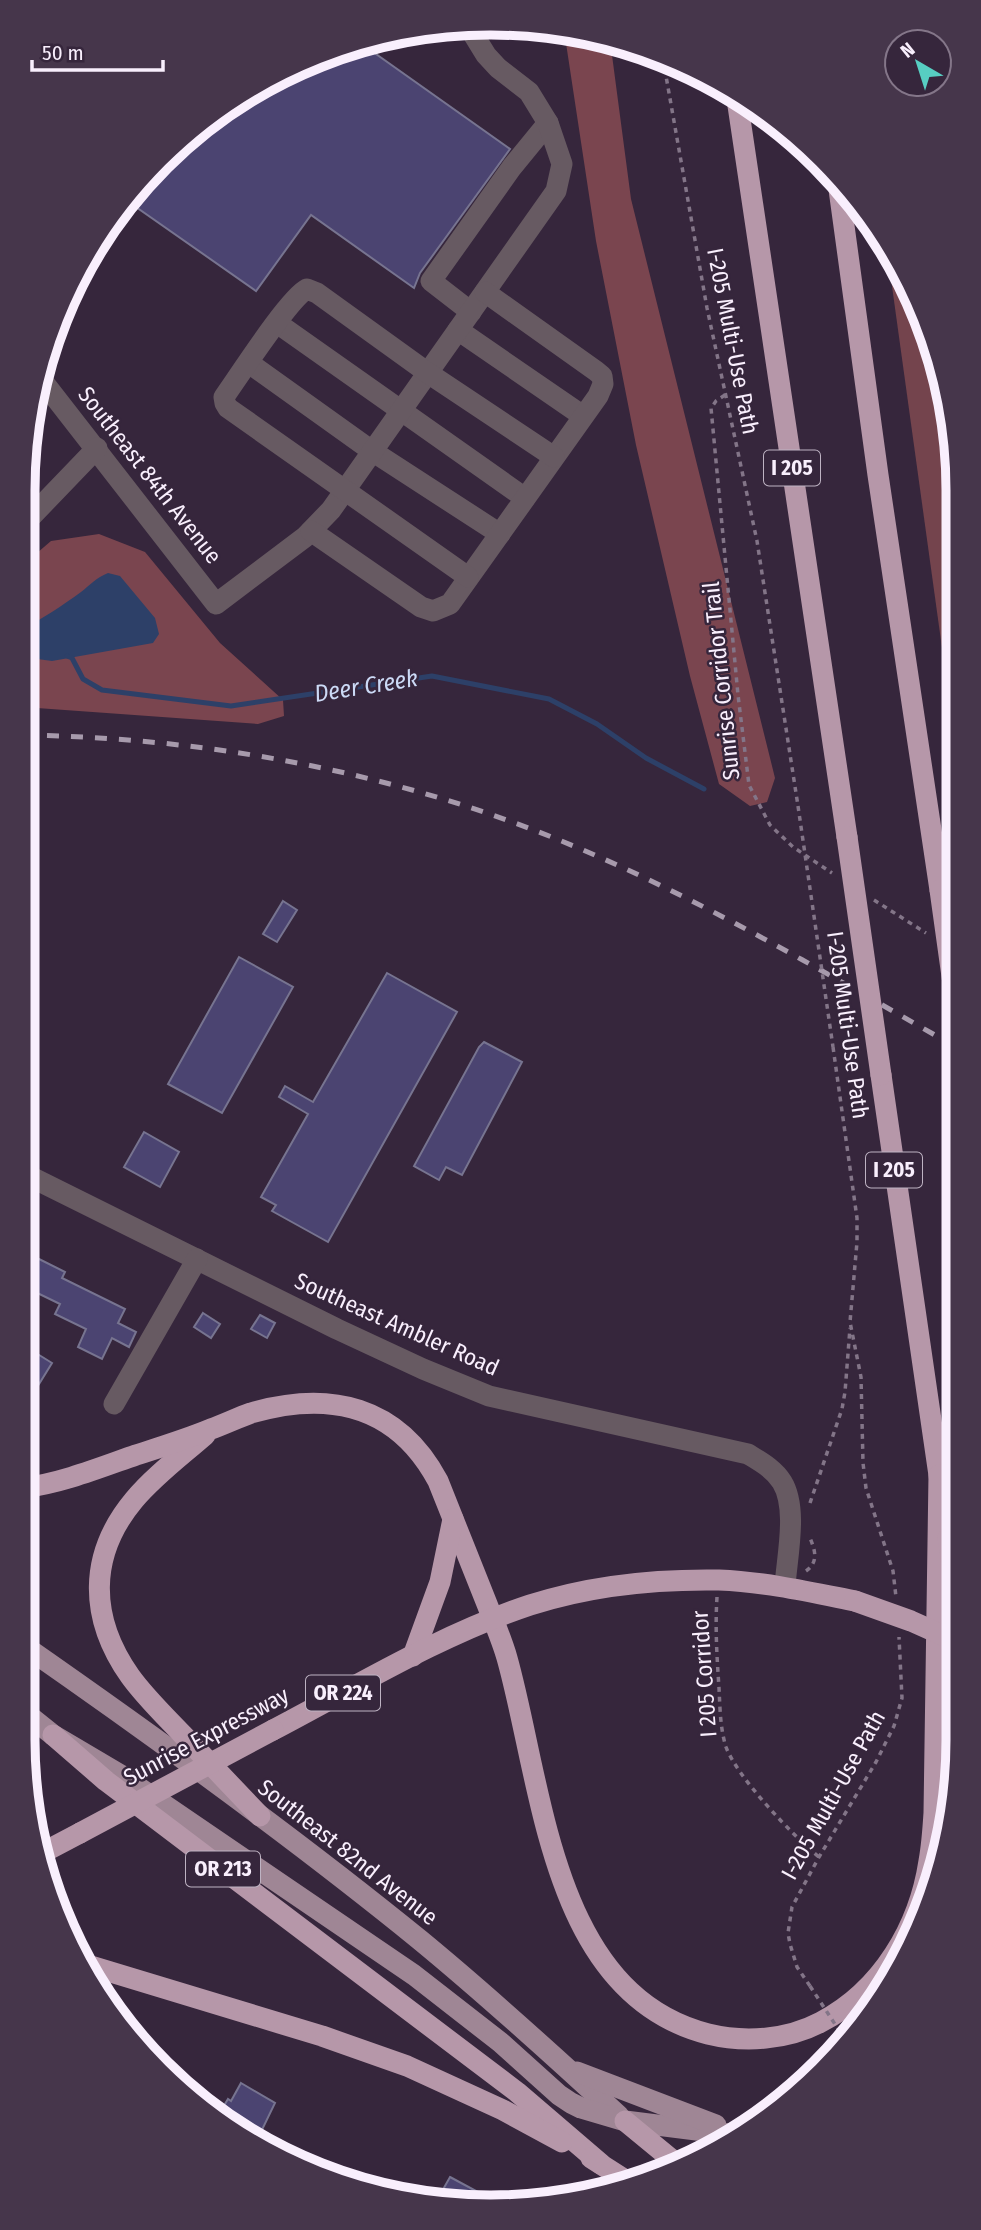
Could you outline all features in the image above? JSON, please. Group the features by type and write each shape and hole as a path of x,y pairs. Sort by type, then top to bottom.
{"highway":[{"name":"I 205","path":"738,109 946,1523"},
{"path":"840,199 946,933"},
{"path":"35,1485 72,1477 249,1414 287,1405 322,1403 356,1409 389,1424 417,1447 438,1481 507,1656 561,1878 584,1931 613,1974 637,1997 665,2017 691,2029 718,2036 749,2039 799,2031 836,2014 873,1982 888,1961"},
{"path":"211,1429 148,1485 121,1519 108,1541 102,1560 99,1603 108,1635 131,1678 260,1816"},
{"path":"930,1855 934,1813 939,1475"},
{"path":"413,1656 440,1582 453,1519"},
{"name":"Sunrise Expressway","path":"49,1849 413,1656 492,1619 533,1604 606,1588 646,1583 718,1580 785,1586 855,1601 946,1637"},
{"name":"OR 213","path":"53,1735 106,1781 517,2092 601,2164 619,2176"},
{"path":"96,1968 322,2036 407,2066 503,2109 601,2164"},
{"name":"OR 213","path":"625,2121 670,2158"}],"main road":[{"name":"Southeast 82nd Avenue","path":"35,1653 260,1816 419,1940 568,2068 625,2121"},
{"name":"OR 213","path":"35,1721 53,1735"},
{"path":"53,1735 119,1774 403,1967 500,2042 559,2095 581,2108 625,2121 720,2133"},
{"path":"568,2068 658,2101 725,2130"}],"street":[{"path":"474,36 498,68 529,92 548,123 562,164 556,191 345,491 311,531 421,607 433,611 450,604 603,384 602,376 485,292"},
{"path":"471,312 431,281 512,167 548,123"},
{"path":"468,577 229,408 224,397 249,362 299,293 307,289 317,293 428,373 554,457"},
{"path":"277,323 525,498"},
{"path":"458,330 583,416"},
{"path":"249,362 372,451 500,534"},
{"name":"Southeast 84th Avenue","path":"48,387 216,604 311,531"},
{"path":"35,513 97,449"},
{"name":"Southeast Ambler Road","path":"35,1179 337,1329 489,1396 748,1454 766,1464 782,1481 790,1503 785,1586"},
{"path":"114,1404 197,1259"}],"path":[{"name":"I-205 Multi-Use Path","path":"665,70 725,395 759,554 798,806 857,1217 850,1322 861,1377 863,1464 866,1488 892,1571 896,1597"},
{"name":"Sunrise Corridor Trail","path":"725,395 711,408 749,785 770,825 793,847 838,876"},
{"path":"871,898 935,938"},
{"path":"809,1508 842,1409 850,1322"},
{"path":"785,1586 811,1569 815,1560 816,1552 806,1530"},
{"name":"I 205 Corridor","path":"718,1580 716,1625 720,1716 726,1747 747,1780 794,1836 818,1857"},
{"name":"I-205 Multi-Use Path","path":"840,2031 797,1967 788,1933 789,1919 818,1857 876,1762 898,1716 902,1679 898,1625"}],"shaded area":[{"path":"566,42 612,52 631,199 775,778 767,802 750,806 719,784 690,676 636,445 596,241"},
{"path":"890,272 922,344 942,431 946,490 946,677"},
{"path":"99,534 145,552 220,643 283,700 284,716 258,724 35,708 35,555 51,541"}],"water":[{"path":"108,573 120,576 155,618 159,634 153,643 52,661 35,659 35,622"}],"building":[{"path":"379,49 376,54 510,149 420,273 414,288 311,215 256,291 135,206 168,168 190,148 213,129 263,96 316,70"},
{"path":"283,901 297,910 277,942 263,934"},
{"path":"239,957 293,987 222,1113 168,1084"},
{"path":"387,973 457,1012 328,1242 272,1211 276,1205 261,1197 308,1114 279,1097 285,1086 313,1102"},
{"path":"484,1042 522,1062 462,1175 446,1167 439,1180 414,1166"},
{"path":"144,1132 179,1152 160,1187 124,1167"},
{"path":"35,1257 65,1272 62,1278 125,1309 118,1323 136,1332 129,1347 112,1338 102,1359 78,1347 86,1329 55,1314 60,1304 35,1292"},
{"path":"203,1313 220,1324 211,1338 194,1327"},
{"path":"260,1315 275,1323 267,1338 251,1329"},
{"path":"35,1352 52,1363 35,1391"},
{"path":"241,2083 275,2103 261,2133 223,2108 228,2099 231,2101"},
{"path":"450,2177 483,2195 461,2194 442,2192"}],"waterway":[{"name":"Deer Creek","path":"67,656 72,658 83,679 102,690 231,706 432,676 549,699 597,724 646,758 704,789"}],"railway":[{"path":"35,736 166,744 237,753 308,765 448,800 583,850 679,894 946,1041"}]}
